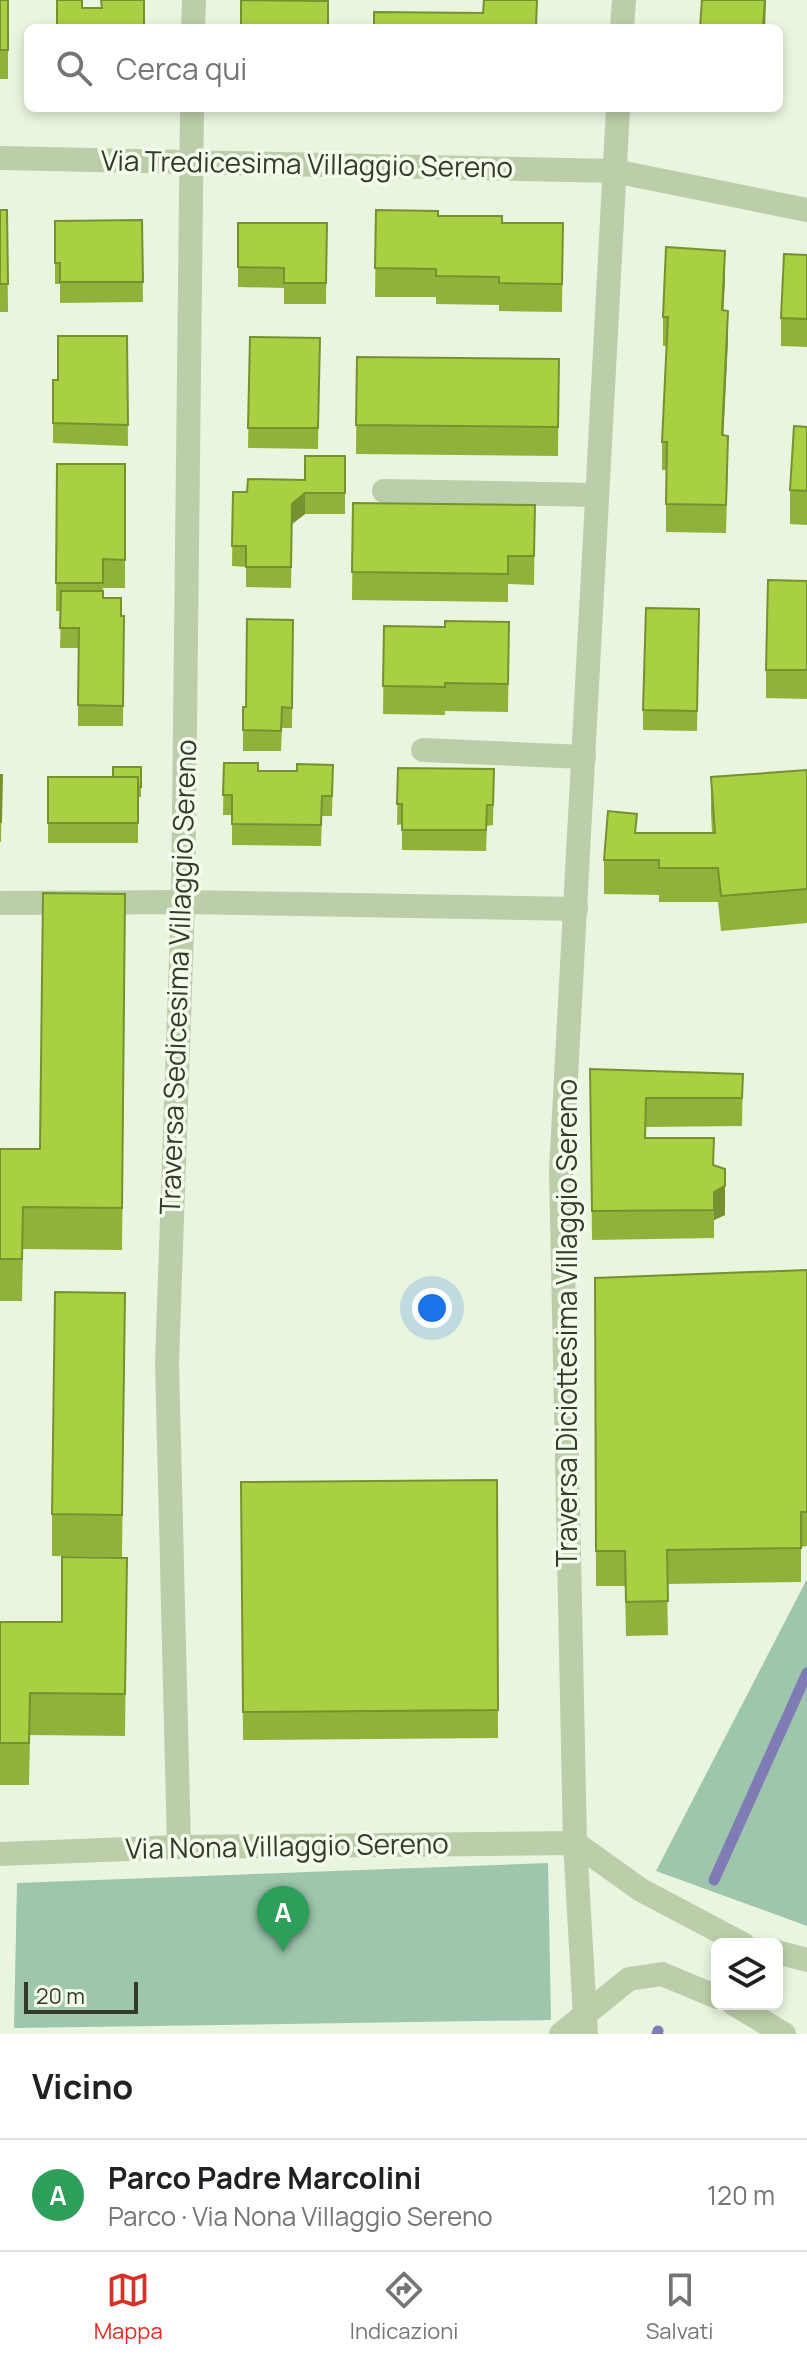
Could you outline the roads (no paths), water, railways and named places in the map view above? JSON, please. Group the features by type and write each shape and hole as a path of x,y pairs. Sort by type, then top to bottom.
{"street":[{"path":"193,24 194,0"},
{"path":"622,24 624,0"},
{"name":"Traversa Sedicesima Villaggio Sereno","path":"179,1847 167,1363 183,902 192,112"},
{"name":"Traversa Diciottesima Villaggio Sereno","path":"575,1843 561,1170 618,112"},
{"name":"Via Tredicesima Villaggio Sereno","path":"0,158 614,171 807,210"},
{"path":"384,491 597,495"},
{"path":"423,750 584,757"},
{"path":"0,903 183,902 576,909"},
{"path":"575,1843 641,1890 732,1938"},
{"path":"575,1843 586,2024"},
{"name":"Via Nona Villaggio Sereno","path":"0,1854 179,1847 575,1843"},
{"path":"561,2034 586,2024 629,1979 662,1974 711,1994"},
{"path":"744,2010 784,2034"}],"waterway":[{"path":"714,1880 807,1673"}],"place":[{"name":"Parco Padre Marcolini","path":"283,1952"}]}
